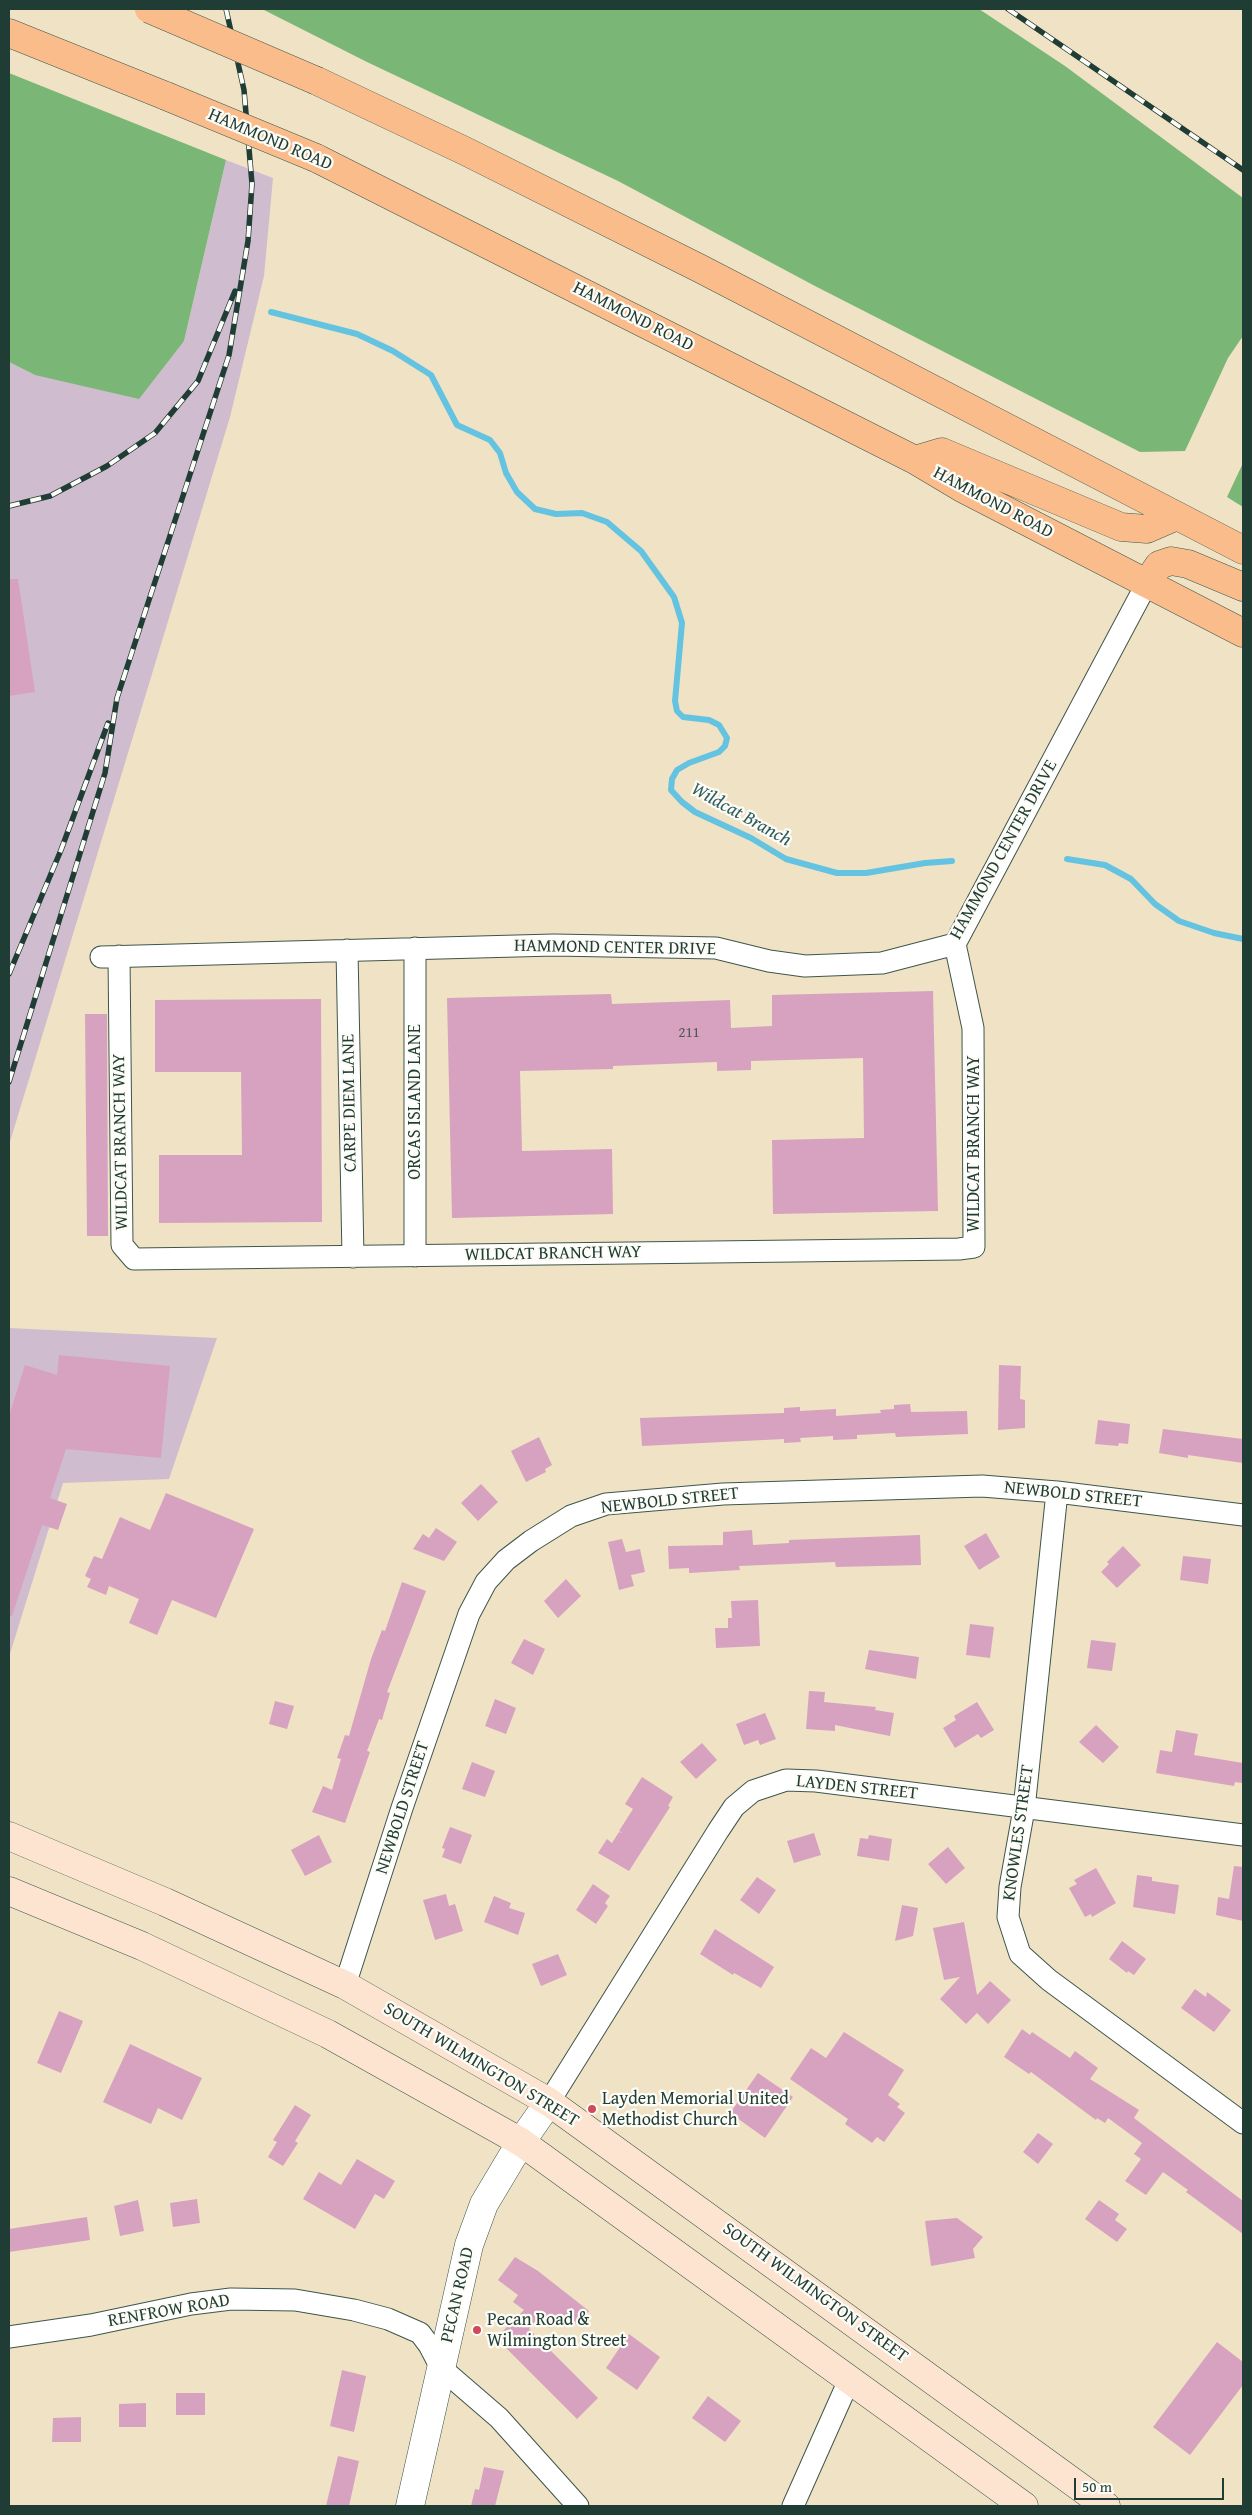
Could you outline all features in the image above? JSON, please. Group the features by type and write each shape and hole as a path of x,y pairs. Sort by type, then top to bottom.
{"main road":[{"path":"149,9 317,81 465,151 699,268 1243,550"},
{"name":"HAMMOND ROAD","path":"9,33 316,158 915,460 962,488 1243,633"},
{"path":"915,460 942,452 1121,527 1147,530 1177,516"},
{"path":"1147,583 1159,564 1171,561 1188,564 1243,587"},
{"name":"SOUTH WILMINGTON STREET","path":"9,1836 165,1902 345,1985 549,2102 1106,2506"},
{"path":"9,1890 142,1946 328,2034 521,2142 850,2378 1024,2506"}],"street":[{"name":"HAMMOND CENTER DRIVE","path":"110,956 554,945 716,948 769,961 805,966 882,963 956,944 1147,583"},
{"name":"WILDCAT BRANCH WAY","path":"110,956 122,1245 134,1259 415,1256 974,1247 974,1028 956,944"},
{"name":"ORCAS ISLAND LANE","path":"414,948 415,1256"},
{"name":"CARPE DIEM LANE","path":"347,950 353,1256"},
{"name":"NEWBOLD STREET","path":"345,1985 402,1808 469,1614 486,1582 506,1560 531,1541 571,1516 606,1504 723,1494 982,1486 1057,1492 1243,1515"},
{"name":"KNOWLES STREET","path":"1057,1492 1024,1808 1010,1887 1008,1917 1020,1954 1049,1980 1243,2123"},
{"name":"LAYDEN STREET","path":"549,2102 734,1807 753,1791 786,1780 816,1780 1243,1835"},
{"name":"PECAN ROAD","path":"410,2506 469,2245 484,2204 521,2142 549,2102"},
{"name":"RENFROW ROAD","path":"9,2337 91,2325 191,2304 231,2299 294,2300 379,2316 420,2333 429,2344 441,2368 499,2418 578,2506"},
{"path":"793,2506 850,2378"}],"shaded area":[{"path":"226,160 273,178 264,276 230,417 9,1145 9,362 35,375 184,341"},
{"path":"9,1328 217,1338 169,1479 63,1483 9,1657"}],"green space":[{"path":"262,9 979,9 1065,66 1243,198 1243,336 1228,358 1185,451 1140,452 815,286 618,181 367,62"},
{"path":"9,73 226,160 184,341 139,399 35,375 9,362"},
{"path":"1243,463 1243,507 1227,497"}],"building":[{"path":"9,579 18,579 35,692 9,696"},
{"path":"933,991 938,1211 773,1214 772,1140 864,1138 863,1058 751,1061 751,1070 717,1071 717,1062 613,1066 613,1069 520,1071 522,1151 612,1149 613,1214 452,1218 447,998 611,994 612,1004 730,1000 731,1028 772,1026 772,995"},
{"path":"321,999 322,1222 159,1223 159,1155 242,1155 241,1072 155,1072 155,1000"},
{"path":"85,1014 107,1014 108,1236 87,1236"},
{"path":"59,1355 170,1366 161,1458 66,1449 50,1498 67,1504 58,1530 42,1525 12,1616 9,1616 9,1416 25,1365 57,1375"},
{"path":"999,1365 1021,1366 1020,1399 1025,1400 1025,1428 998,1430"},
{"path":"910,1404 911,1412 967,1411 968,1434 896,1437 895,1433 857,1435 857,1439 833,1440 833,1436 800,1438 801,1442 784,1443 784,1439 642,1446 640,1418 784,1413 784,1408 800,1407 800,1411 836,1409 836,1416 881,1413 880,1410 894,1409 894,1405"},
{"path":"1098,1420 1130,1424 1128,1444 1119,1443 1118,1446 1095,1444"},
{"path":"1163,1429 1243,1439 1243,1463 1188,1455 1188,1458 1159,1453"},
{"path":"539,1437 552,1465 545,1469 546,1472 526,1482 511,1451"},
{"path":"481,1484 498,1502 478,1521 461,1503"},
{"path":"166,1493 254,1529 216,1618 172,1600 157,1635 129,1623 139,1599 109,1586 106,1595 87,1587 91,1579 85,1576 94,1556 102,1559 120,1517 150,1530"},
{"path":"436,1528 457,1542 444,1561 413,1549 423,1534 429,1538"},
{"path":"752,1530 753,1545 789,1543 789,1540 920,1535 921,1565 836,1567 835,1562 739,1566 740,1570 689,1573 689,1568 669,1569 668,1546 723,1545 723,1532"},
{"path":"986,1533 1000,1557 979,1570 964,1546"},
{"path":"622,1539 626,1552 640,1549 645,1572 631,1575 634,1586 619,1590 608,1542"},
{"path":"1123,1546 1141,1565 1117,1588 1101,1572 1109,1564 1107,1562"},
{"path":"1183,1556 1211,1559 1208,1584 1180,1580"},
{"path":"566,1579 581,1596 558,1618 544,1601"},
{"path":"402,1582 426,1591 387,1692 390,1693 382,1720 379,1719 367,1751 370,1752 345,1823 312,1812 323,1786 332,1790 341,1759 337,1758 345,1735 349,1736 371,1659 382,1630 385,1631"},
{"path":"758,1600 760,1646 716,1648 715,1628 728,1628 728,1618 732,1618 731,1601"},
{"path":"970,1624 994,1627 990,1658 966,1655"},
{"path":"524,1639 545,1649 533,1675 511,1663"},
{"path":"1091,1640 1116,1643 1112,1671 1087,1668"},
{"path":"869,1650 919,1657 916,1679 865,1669"},
{"path":"809,1691 825,1692 824,1702 876,1707 875,1710 894,1713 890,1736 835,1725 835,1731 806,1729"},
{"path":"495,1699 516,1708 506,1734 485,1726"},
{"path":"275,1701 294,1706 287,1729 269,1724"},
{"path":"977,1702 994,1730 981,1738 978,1734 955,1748 943,1728 956,1720 954,1716"},
{"path":"765,1713 776,1739 760,1745 758,1740 744,1745 736,1724"},
{"path":"1096,1725 1119,1747 1103,1763 1079,1742"},
{"path":"1176,1730 1198,1734 1194,1755 1243,1763 1242,1783 1235,1782 1234,1786 1156,1773 1160,1750 1172,1752"},
{"path":"702,1743 717,1760 696,1779 680,1762"},
{"path":"472,1762 495,1771 485,1797 462,1789"},
{"path":"642,1777 673,1797 668,1806 670,1807 629,1871 598,1853 607,1839 612,1843 619,1832 623,1833 619,1831 633,1809 625,1804"},
{"path":"450,1827 472,1835 461,1864 442,1857 445,1849 442,1848"},
{"path":"814,1833 821,1855 794,1863 787,1841"},
{"path":"319,1835 332,1862 305,1876 291,1850"},
{"path":"869,1835 892,1839 889,1861 857,1856 860,1838 868,1839"},
{"path":"948,1847 965,1868 946,1884 928,1864"},
{"path":"1234,1866 1243,1867 1243,1921 1216,1915 1218,1897 1229,1899"},
{"path":"1096,1868 1116,1903 1092,1917 1091,1914 1085,1917 1069,1888 1077,1884 1074,1880"},
{"path":"1137,1875 1152,1877 1152,1881 1179,1885 1175,1914 1133,1907"},
{"path":"757,1877 776,1890 759,1914 740,1900"},
{"path":"593,1884 610,1896 605,1903 608,1906 596,1924 576,1910"},
{"path":"446,1894 449,1906 455,1904 463,1931 435,1940 423,1900"},
{"path":"494,1896 511,1903 509,1908 525,1913 518,1935 484,1922"},
{"path":"902,1905 918,1908 913,1936 895,1941"},
{"path":"964,1922 977,1995 990,1981 1011,2000 988,2024 977,2013 966,2024 940,1999 960,1977 944,1980 933,1928"},
{"path":"715,1929 774,1967 761,1988 734,1973 733,1975 700,1954"},
{"path":"1122,1941 1146,1959 1134,1975 1128,1971 1127,1973 1109,1959"},
{"path":"558,1954 567,1975 541,1986 532,1964"},
{"path":"1195,1989 1206,1997 1207,1992 1231,2010 1214,2032 1181,2008"},
{"path":"59,2011 83,2021 61,2073 37,2063"},
{"path":"1022,2029 1030,2035 1032,2032 1070,2058 1075,2051 1098,2068 1090,2079 1139,2110 1134,2118 1243,2201 1243,2234 1186,2192 1188,2190 1163,2172 1146,2195 1125,2181 1141,2159 1134,2154 1142,2143 1108,2118 1105,2123 1097,2118 1096,2120 1031,2072 1029,2074 1004,2057"},
{"path":"844,2032 904,2070 888,2095 900,2104 897,2107 905,2113 884,2142 877,2137 872,2143 845,2124 848,2119 790,2079 811,2048 826,2058"},
{"path":"130,2044 202,2078 182,2120 158,2108 151,2124 103,2102"},
{"path":"758,2073 793,2097 765,2138 730,2113"},
{"path":"295,2105 311,2115 295,2141 298,2143 283,2166 268,2157 277,2142 273,2140"},
{"path":"1038,2133 1053,2144 1038,2164 1023,2152"},
{"path":"357,2159 395,2181 384,2199 375,2194 355,2229 303,2199 319,2172 341,2185"},
{"path":"197,2199 200,2223 173,2227 170,2203"},
{"path":"138,2200 144,2231 120,2236 114,2206"},
{"path":"1099,2200 1119,2214 1115,2220 1127,2229 1117,2242 1085,2219"},
{"path":"87,2217 90,2240 9,2252 9,2229"},
{"path":"957,2218 983,2237 973,2249 975,2258 931,2266 925,2221"},
{"path":"515,2257 538,2271 589,2311 578,2326 561,2314 550,2328 537,2319 529,2329 598,2398 577,2419 496,2338 524,2310 513,2302 518,2295 498,2280"},
{"path":"629,2334 660,2357 637,2390 606,2368"},
{"path":"1217,2342 1243,2362 1243,2385 1190,2455 1153,2427"},
{"path":"342,2370 366,2376 354,2432 330,2426"},
{"path":"176,2393 205,2393 205,2415 176,2415"},
{"path":"708,2396 741,2421 725,2442 692,2418"},
{"path":"146,2403 146,2427 119,2427 119,2404"},
{"path":"81,2417 81,2442 52,2442 53,2418"},
{"path":"338,2456 359,2461 349,2506 326,2506"},
{"path":"484,2467 504,2471 495,2506 471,2506 475,2489 479,2490"}],"waterway":[{"name":"Wildcat Branch","path":"271,312 357,334 393,351 431,375 457,425 490,440 500,453 506,473 517,492 535,509 556,514 582,513 607,522 641,551 674,597 682,623 675,701 677,711 683,717 709,720 719,725 727,738 725,746 719,752 689,763 677,770 672,779 671,790 682,802 695,812 751,838 786,859 837,873 866,873 925,863 952,861"},
{"name":"Wildcat Branch","path":"1067,859 1105,865 1131,879 1155,904 1179,921 1214,933 1243,939"}],"railway":[{"path":"9,1082 105,773 117,698 229,355 248,241 252,184 244,90 226,9"},
{"path":"1008,9 1243,170"},
{"path":"9,506 50,496 107,466 155,433 198,381 235,291"},
{"path":"9,974 61,850 108,723"}],"place":[{"name":"Layden Memorial United Methodist Church","path":"592,2109"},
{"name":"Pecan Road & Wilmington Street","path":"477,2330"}]}
